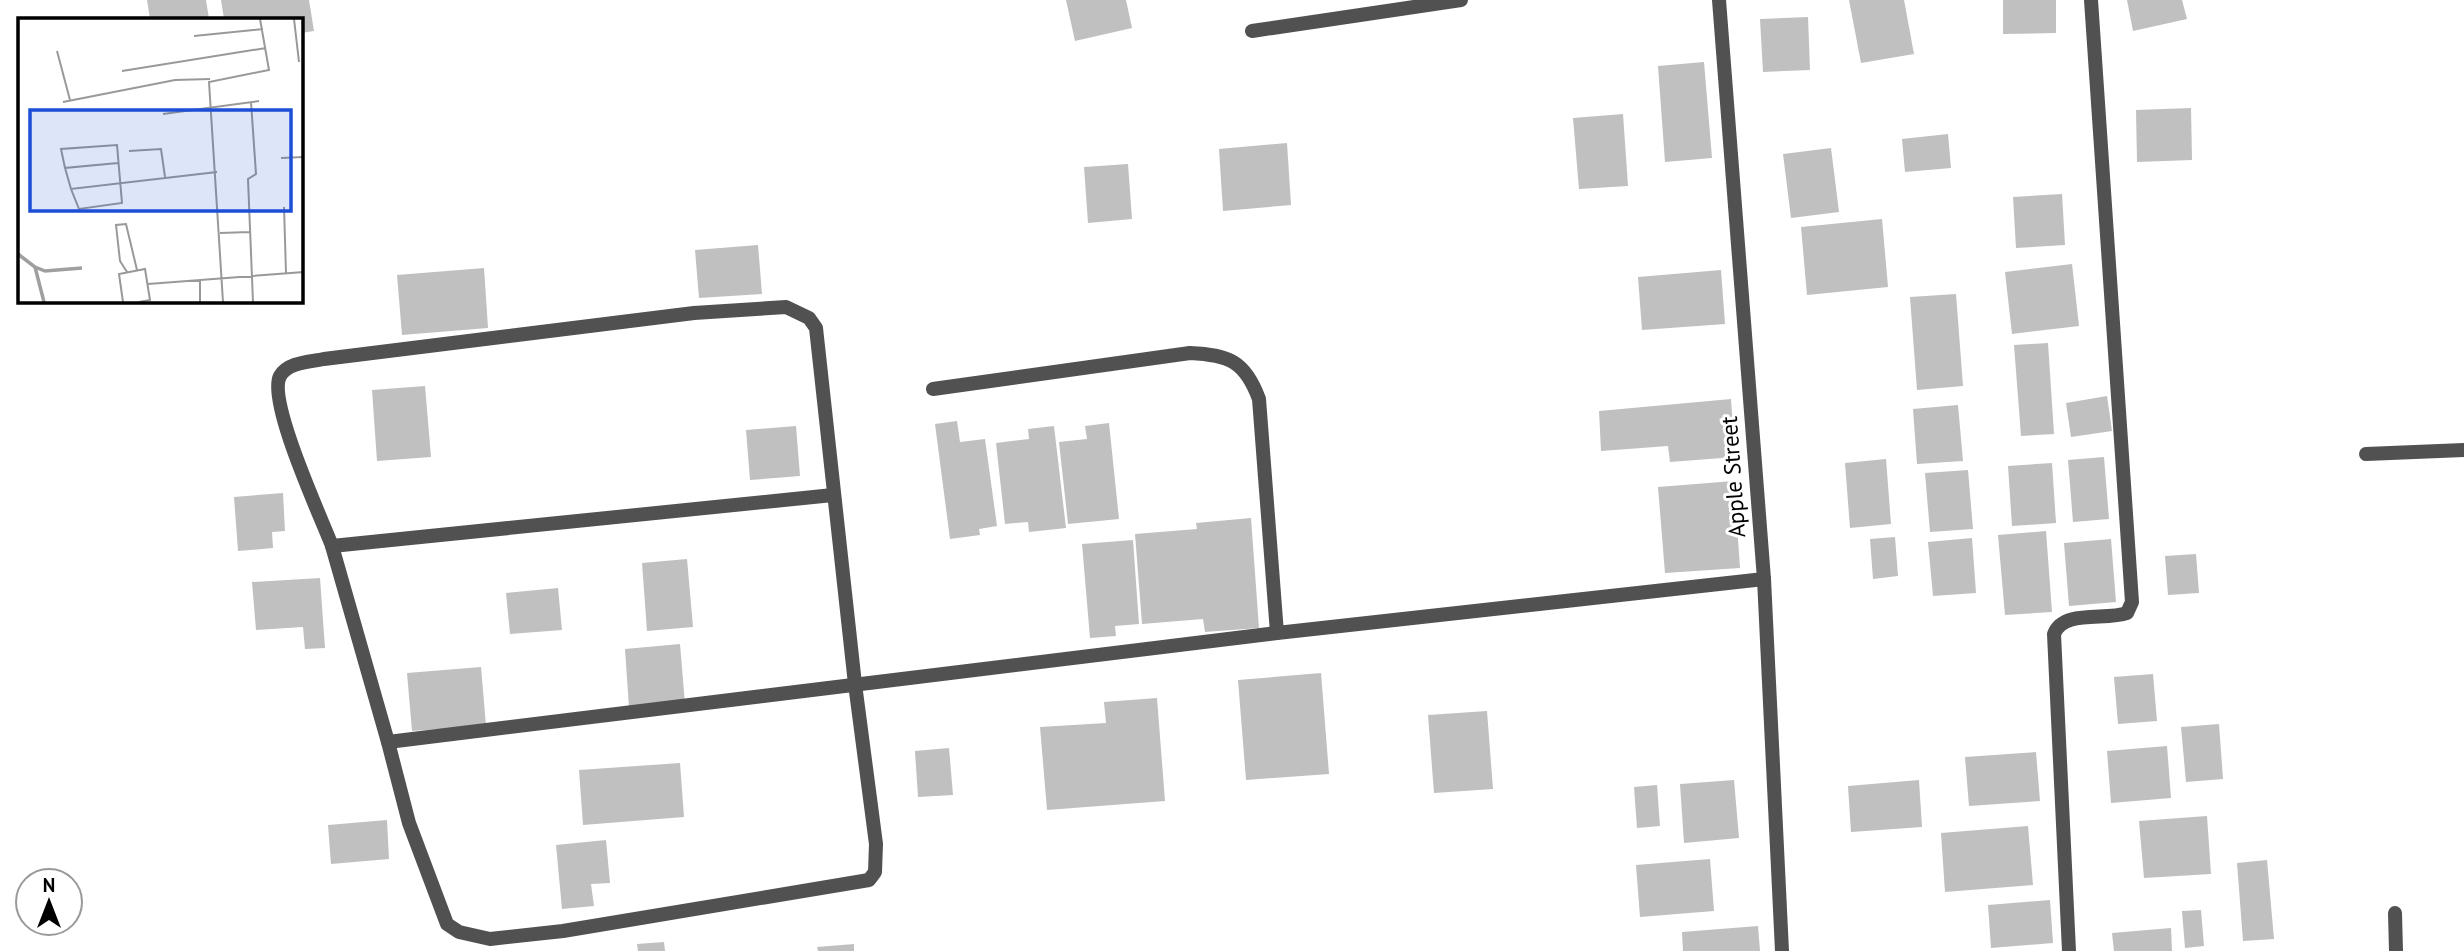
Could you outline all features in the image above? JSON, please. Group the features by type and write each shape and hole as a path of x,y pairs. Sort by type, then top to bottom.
{"street":[{"path":"1252,31 1461,0"},
{"name":"Apple Street","path":"1719,0 1764,579 1782,951"},
{"path":"2069,951 2054,634 2056,628 2066,621 2114,617 2127,613 2132,601 2091,0"},
{"path":"786,307 809,318 816,328 833,495 876,844 874,872 869,880 563,931 490,939 459,932 447,924 409,823 332,546 284,425 277,385 285,369 292,365 324,359 694,313 786,307"},
{"path":"933,388 1190,353 1217,355 1237,363 1252,380 1259,399 1277,633"},
{"path":"2366,454 2464,450"},
{"path":"332,546 833,495"},
{"path":"388,742 1277,633 1764,579"},
{"path":"2395,913 2396,951"}],"building":[{"path":"147,0 206,0 209,18 150,18"},
{"path":"221,0 309,0 314,31 303,33 303,18 224,18"},
{"path":"1066,0 1126,0 1132,28 1075,41"},
{"path":"1849,0 1904,0 1914,54 1861,63"},
{"path":"2003,0 2056,0 2056,33 2003,34"},
{"path":"2127,0 2182,0 2187,19 2133,31"},
{"path":"1808,17 1810,70 1763,72 1760,19"},
{"path":"1704,62 1712,158 1665,162 1658,66"},
{"path":"2191,108 2192,160 2137,162 2136,110"},
{"path":"1623,114 1628,186 1579,189 1573,118"},
{"path":"1948,134 1951,168 1905,172 1902,139"},
{"path":"1287,143 1291,205 1223,211 1219,149"},
{"path":"1831,148 1839,212 1791,218 1783,154"},
{"path":"1128,164 1132,219 1088,223 1084,167"},
{"path":"2062,194 2065,245 2016,248 2013,197"},
{"path":"1882,219 1888,287 1807,295 1801,227"},
{"path":"758,245 762,294 699,298 695,250"},
{"path":"2072,264 2079,326 2012,334 2005,272"},
{"path":"484,268 488,328 402,335 397,275"},
{"path":"1721,270 1725,324 1642,330 1638,277"},
{"path":"1956,294 1963,386 1917,390 1910,297"},
{"path":"2048,343 2054,434 2021,436 2014,345"},
{"path":"425,386 431,457 377,461 372,390"},
{"path":"2107,396 2112,431 2071,437 2066,403"},
{"path":"1731,399 1735,457 1670,462 1668,446 1601,451 1599,411"},
{"path":"1958,405 1963,461 1917,464 1913,409"},
{"path":"957,421 960,442 985,439 997,526 979,529 980,535 950,539 935,424"},
{"path":"1109,423 1119,519 1068,524 1059,442 1087,439 1085,426"},
{"path":"796,426 800,476 750,480 746,430"},
{"path":"1054,426 1066,528 1029,532 1028,522 1005,524 996,443 1029,439 1028,429"},
{"path":"2104,457 2109,519 2073,522 2068,460"},
{"path":"1886,459 1891,524 1850,528 1845,463"},
{"path":"2052,463 2056,523 2012,526 2008,466"},
{"path":"1968,470 1973,529 1930,532 1925,473"},
{"path":"1734,481 1740,568 1665,573 1658,487"},
{"path":"283,493 285,531 272,532 273,548 238,551 234,497"},
{"path":"1251,518 1259,628 1205,632 1203,619 1142,624 1135,534 1197,529 1196,523"},
{"path":"2046,531 2052,612 2005,615 1998,535"},
{"path":"1895,537 1898,576 1873,579 1870,539"},
{"path":"1972,538 1976,593 1933,596 1928,542"},
{"path":"2111,539 2116,602 2069,606 2064,543"},
{"path":"1133,540 1139,624 1115,626 1116,636 1090,638 1082,544"},
{"path":"2196,554 2199,593 2168,595 2165,556"},
{"path":"687,559 693,627 647,631 642,563"},
{"path":"320,578 325,648 305,649 303,627 256,630 252,582"},
{"path":"558,588 562,630 510,634 506,593"},
{"path":"680,644 685,704 629,708 625,649"},
{"path":"481,667 486,726 412,731 407,673"},
{"path":"1321,673 1329,774 1246,780 1238,680"},
{"path":"2153,674 2157,721 2118,724 2114,677"},
{"path":"1157,698 1165,801 1047,810 1040,727 1106,723 1104,702"},
{"path":"1487,711 1493,789 1434,793 1428,715"},
{"path":"2219,724 2223,779 2186,782 2181,727"},
{"path":"2167,746 2171,798 2111,803 2107,751"},
{"path":"949,748 953,795 918,797 915,751"},
{"path":"2036,752 2040,801 1969,806 1965,757"},
{"path":"680,763 684,817 583,825 579,770"},
{"path":"1734,780 1739,838 1684,843 1680,784"},
{"path":"1919,780 1922,827 1851,832 1848,786"},
{"path":"1657,785 1660,826 1637,828 1634,787"},
{"path":"2207,816 2211,874 2144,878 2139,821"},
{"path":"387,820 389,859 331,864 328,825"},
{"path":"2028,826 2033,885 1945,892 1941,833"},
{"path":"606,840 610,883 591,884 594,906 562,909 556,845"},
{"path":"1710,859 1714,911 1640,917 1636,865"},
{"path":"2267,860 2274,939 2243,941 2237,863"},
{"path":"2050,900 2053,943 1991,948 1988,905"},
{"path":"2201,910 2204,946 2185,948 2182,911"},
{"path":"1758,926 1760,951 1683,951 1682,932"},
{"path":"2171,928 2172,951 2114,951 2112,933"},
{"path":"664,942 665,951 638,951 637,944"},
{"path":"854,944 854,951 818,951 817,947"}]}
